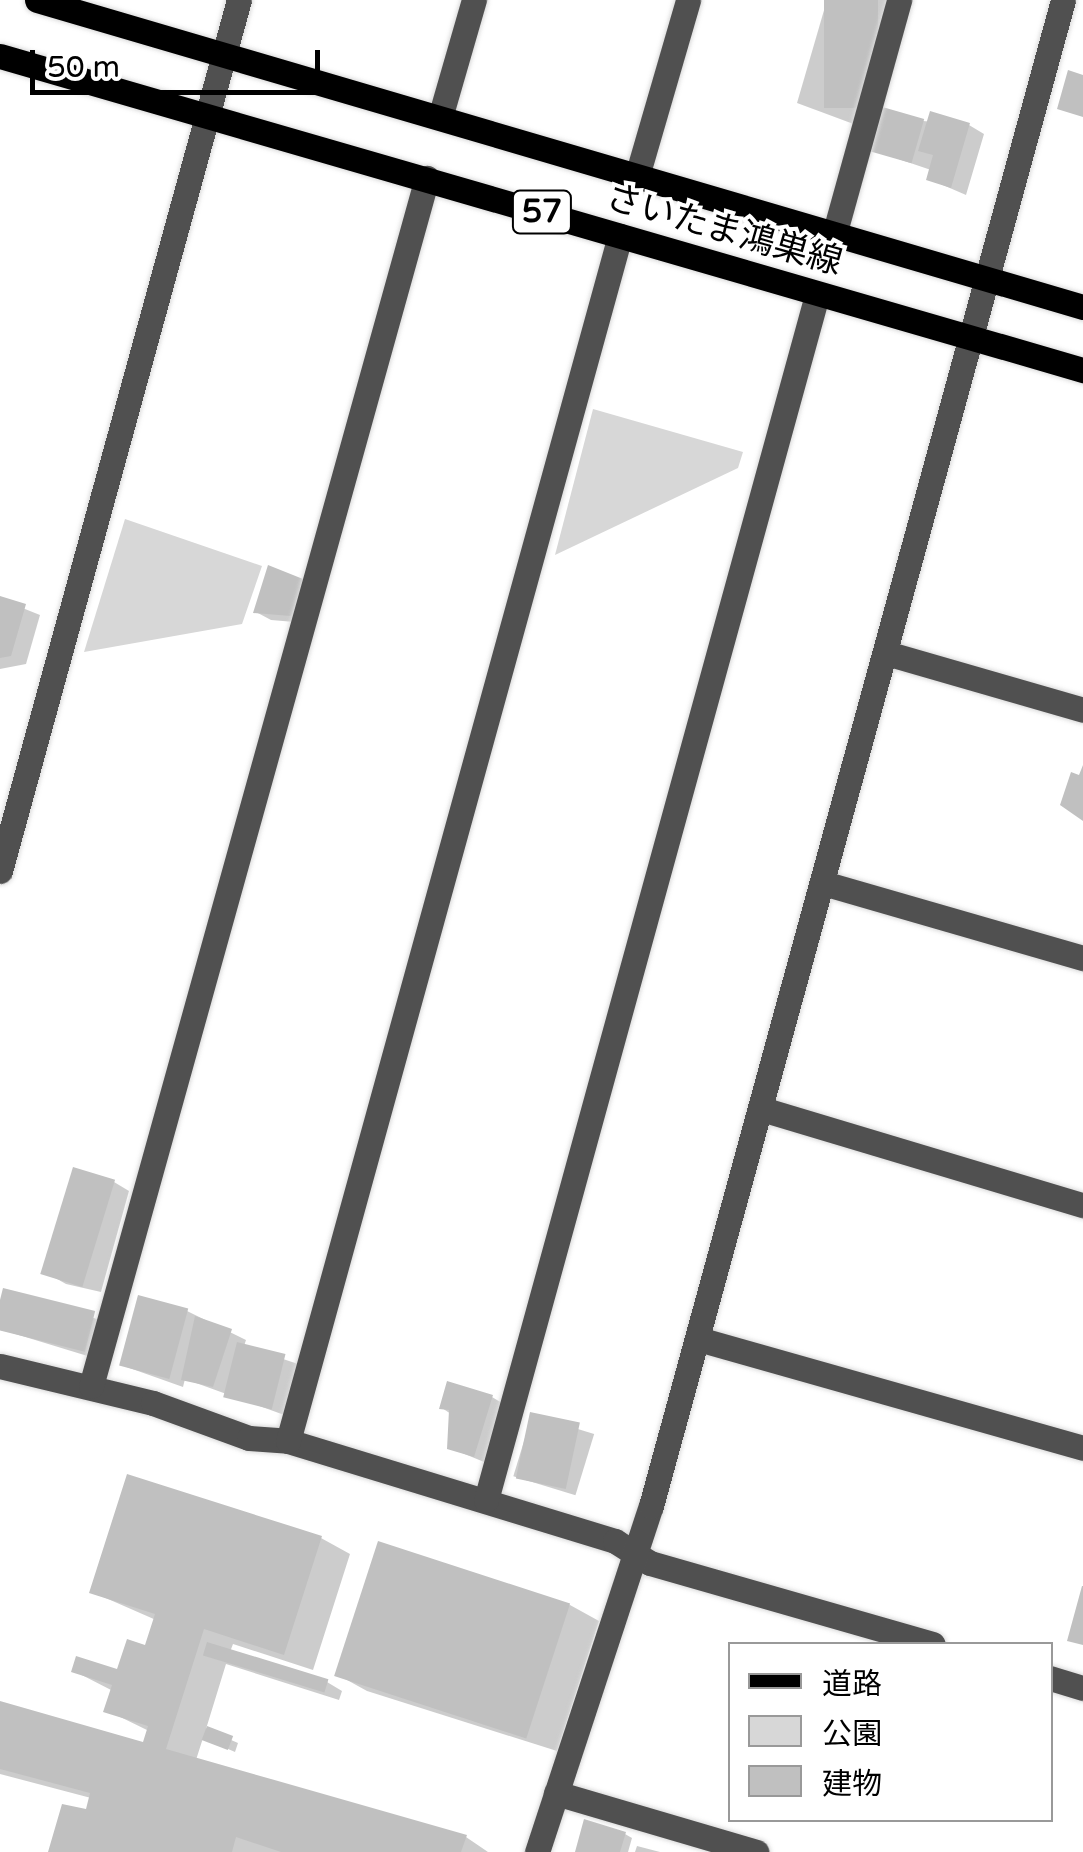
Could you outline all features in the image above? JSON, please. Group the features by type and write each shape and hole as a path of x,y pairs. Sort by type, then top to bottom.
{"main road":[{"name":"さいたま鴻巣線","path":"37,0 441,114 1083,308"},
{"name":"さいたま鴻巣線","path":"0,56 1083,370"}],"street":[{"path":"0,871 239,0"},
{"path":"441,114 474,0"},
{"path":"637,176 688,0"},
{"path":"834,235 899,0"},
{"path":"538,1852 698,1339 1063,0"},
{"path":"91,1386 427,178"},
{"path":"288,1440 620,236"},
{"path":"486,1500 817,294"},
{"path":"886,653 1083,710"},
{"path":"823,883 1083,958"},
{"path":"762,1109 1083,1205"},
{"path":"698,1339 1083,1448"},
{"path":"0,1366 91,1386 249,1438 288,1440 486,1500 632,1552 650,1563 926,1642"},
{"path":"1053,1679 1083,1688"},
{"path":"556,1793 756,1852"}],"green space":[{"path":"593,409 743,452 738,468 555,555"},
{"path":"125,519 262,566 242,624 84,652"}],"building":[{"path":"824,0 878,0 878,108 824,108"},
{"path":"1068,70 1083,75 1083,117 1057,109"},
{"path":"879,106 924,119 911,163 866,150"},
{"path":"930,111 970,123 951,188 926,180 933,155 918,151"},
{"path":"268,565 303,579 291,616 253,613"},
{"path":"0,596 26,604 11,656 0,658"},
{"path":"1083,765 1083,821 1060,805 1071,772 1079,775"},
{"path":"73,1167 115,1180 82,1287 40,1274"},
{"path":"3,1288 95,1311 85,1352 0,1331"},
{"path":"138,1295 188,1308 169,1379 119,1366"},
{"path":"195,1316 232,1329 213,1387 181,1380"},
{"path":"237,1342 286,1354 272,1409 223,1397"},
{"path":"447,1381 493,1395 474,1457 447,1449 449,1410 439,1409"},
{"path":"530,1412 580,1423 566,1489 516,1479"},
{"path":"127,1474 322,1536 284,1655 204,1629 166,1749 467,1835 461,1852 281,1852 236,1837 232,1852 48,1852 62,1804 86,1809 90,1793 0,1769 0,1701 143,1742 148,1726 103,1712 112,1685 71,1672 76,1656 117,1669 127,1639 145,1645 155,1614 89,1593"},
{"path":"378,1541 570,1603 526,1738 334,1676"},
{"path":"1083,1586 1083,1645 1067,1641"},
{"path":"207,1642 328,1679 324,1693 203,1655"},
{"path":"207,1726 233,1736 228,1750 202,1740"},
{"path":"584,1819 626,1832 620,1852 575,1852"}]}
